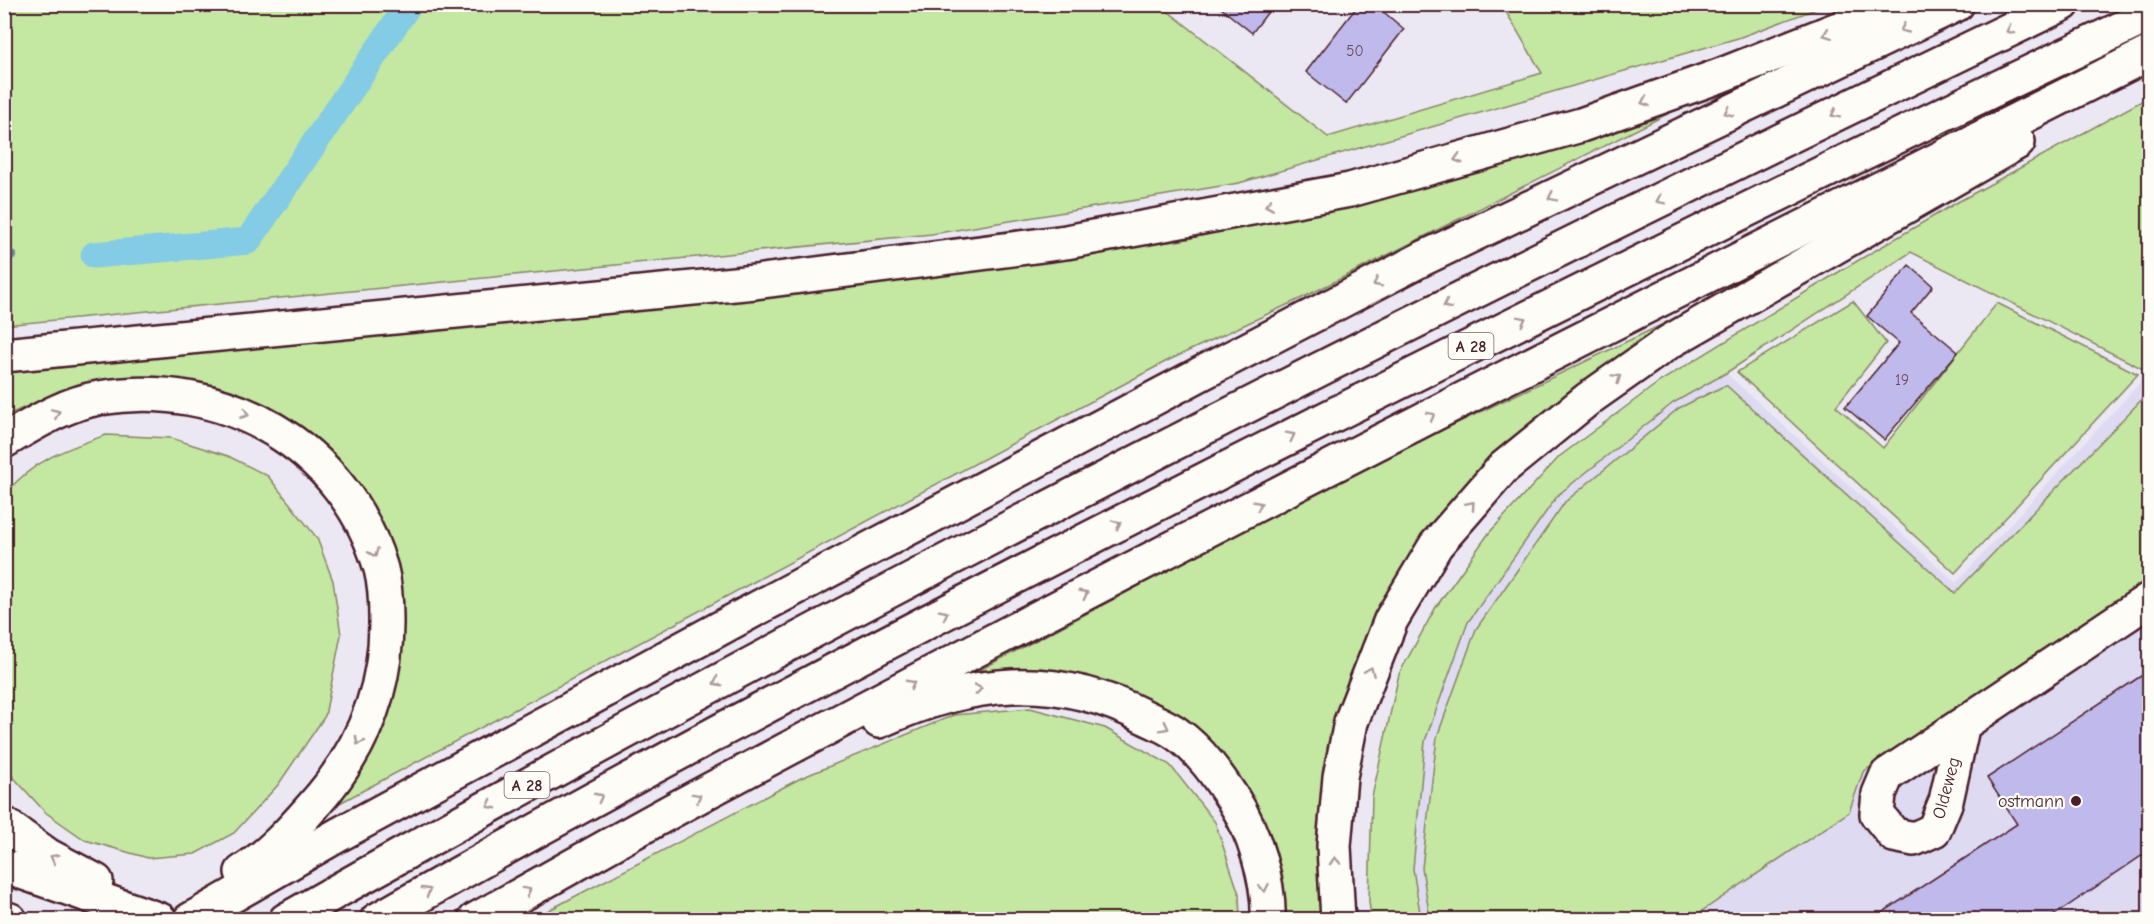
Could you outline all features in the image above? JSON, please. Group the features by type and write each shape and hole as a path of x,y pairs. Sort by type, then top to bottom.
{"main road":[{"path":"4,355 755,282 1066,242 1350,190 1581,125 1719,76 1901,4"},
{"path":"198,915 338,835 741,616 1202,373 1435,253 1957,4"},
{"name":"A 28","path":"286,920 453,825 769,654 1065,499 1531,263 2063,4"},
{"name":"A 28","path":"376,920 789,695 1081,543 1548,307 2150,15"},
{"path":"475,920 729,779 1553,354 2150,53"},
{"path":"1338,920 1334,846 1341,777 1351,722 1391,620 1436,545 1503,468 1588,399 1669,342 2034,133 2150,70"},
{"path":"4,441 54,412 97,399 170,394 213,402 264,422 307,452 331,478 359,517 381,570 386,609 386,652 378,693 363,735 336,782 253,865 218,886 198,915"},
{"path":"1962,728 2150,599"},
{"path":"729,779 760,780 896,713 971,690 1019,685 1071,689 1124,706 1178,734 1214,769 1243,815 1258,853 1268,920"},
{"path":"4,824 47,855 121,895 149,916"},
{"path":"4,866 149,916"},
{"path":"4,918 10,920"}],"shaded area":[{"path":"1726,373 1956,583 2149,373 2149,392 1955,593 1726,385 1422,868 1430,919 1421,920 1413,869 1425,742 1468,622 1558,495 1673,403"},
{"path":"2149,582 2149,919 1690,920 1849,812 1863,772"}],"green space":[{"path":"4,5 1160,5 1328,137 1542,73 1502,5 1827,5 1738,38 1239,183 932,234 5,325"},
{"path":"1723,86 1304,297 1167,361 336,805 368,750 374,514 341,465 316,439 292,421 266,406 209,386 179,380 118,379 89,383 57,393 5,416 5,369 1064,256 1183,240 1318,209"},
{"path":"2149,97 2149,372 1911,252 1726,373 1673,403 1558,495 1468,622 1425,741 1413,869 1421,919 1371,919 1369,901 1372,797 1399,674 1436,607 1489,533 1560,456 1659,382 1842,270 1956,203"},
{"path":"1853,301 1886,343 1836,406 1883,448 1997,303 2138,374 1955,573 1737,372"},
{"path":"1686,313 1547,413 1355,670 1324,919 1282,919 1272,849 1130,692 1075,674 978,671 1343,478"},
{"path":"1726,385 1955,593 2149,392 2149,582 1863,772 1849,812 1690,919 1430,919 1422,868 1437,737 1476,629 1565,502 1679,408"},
{"path":"106,435 171,438 228,456 268,476 317,538 333,581 341,635 325,716 278,785 234,833 195,854 148,858 85,840 45,812 5,768 5,494 27,472 39,464 64,451"},
{"path":"1030,708 1105,728 1170,765 1215,822 1239,894 1240,919 532,919 801,778 954,715"}],"building":[{"path":"1216,4 1274,4 1252,33"},
{"path":"1359,4 1374,4 1404,29 1346,104 1306,72"},
{"path":"1909,265 1933,286 1911,313 1958,352 1884,440 1845,407 1899,343 1867,316"},
{"name":"ostmann","path":"2150,670 2150,850 2047,920 1871,920 2017,824 1987,778"}],"waterway":[{"path":"94,255 248,241 409,4"},
{"path":"4,256 13,255"}],"place":[{"name":"ostmann","path":"2076,801"}]}
